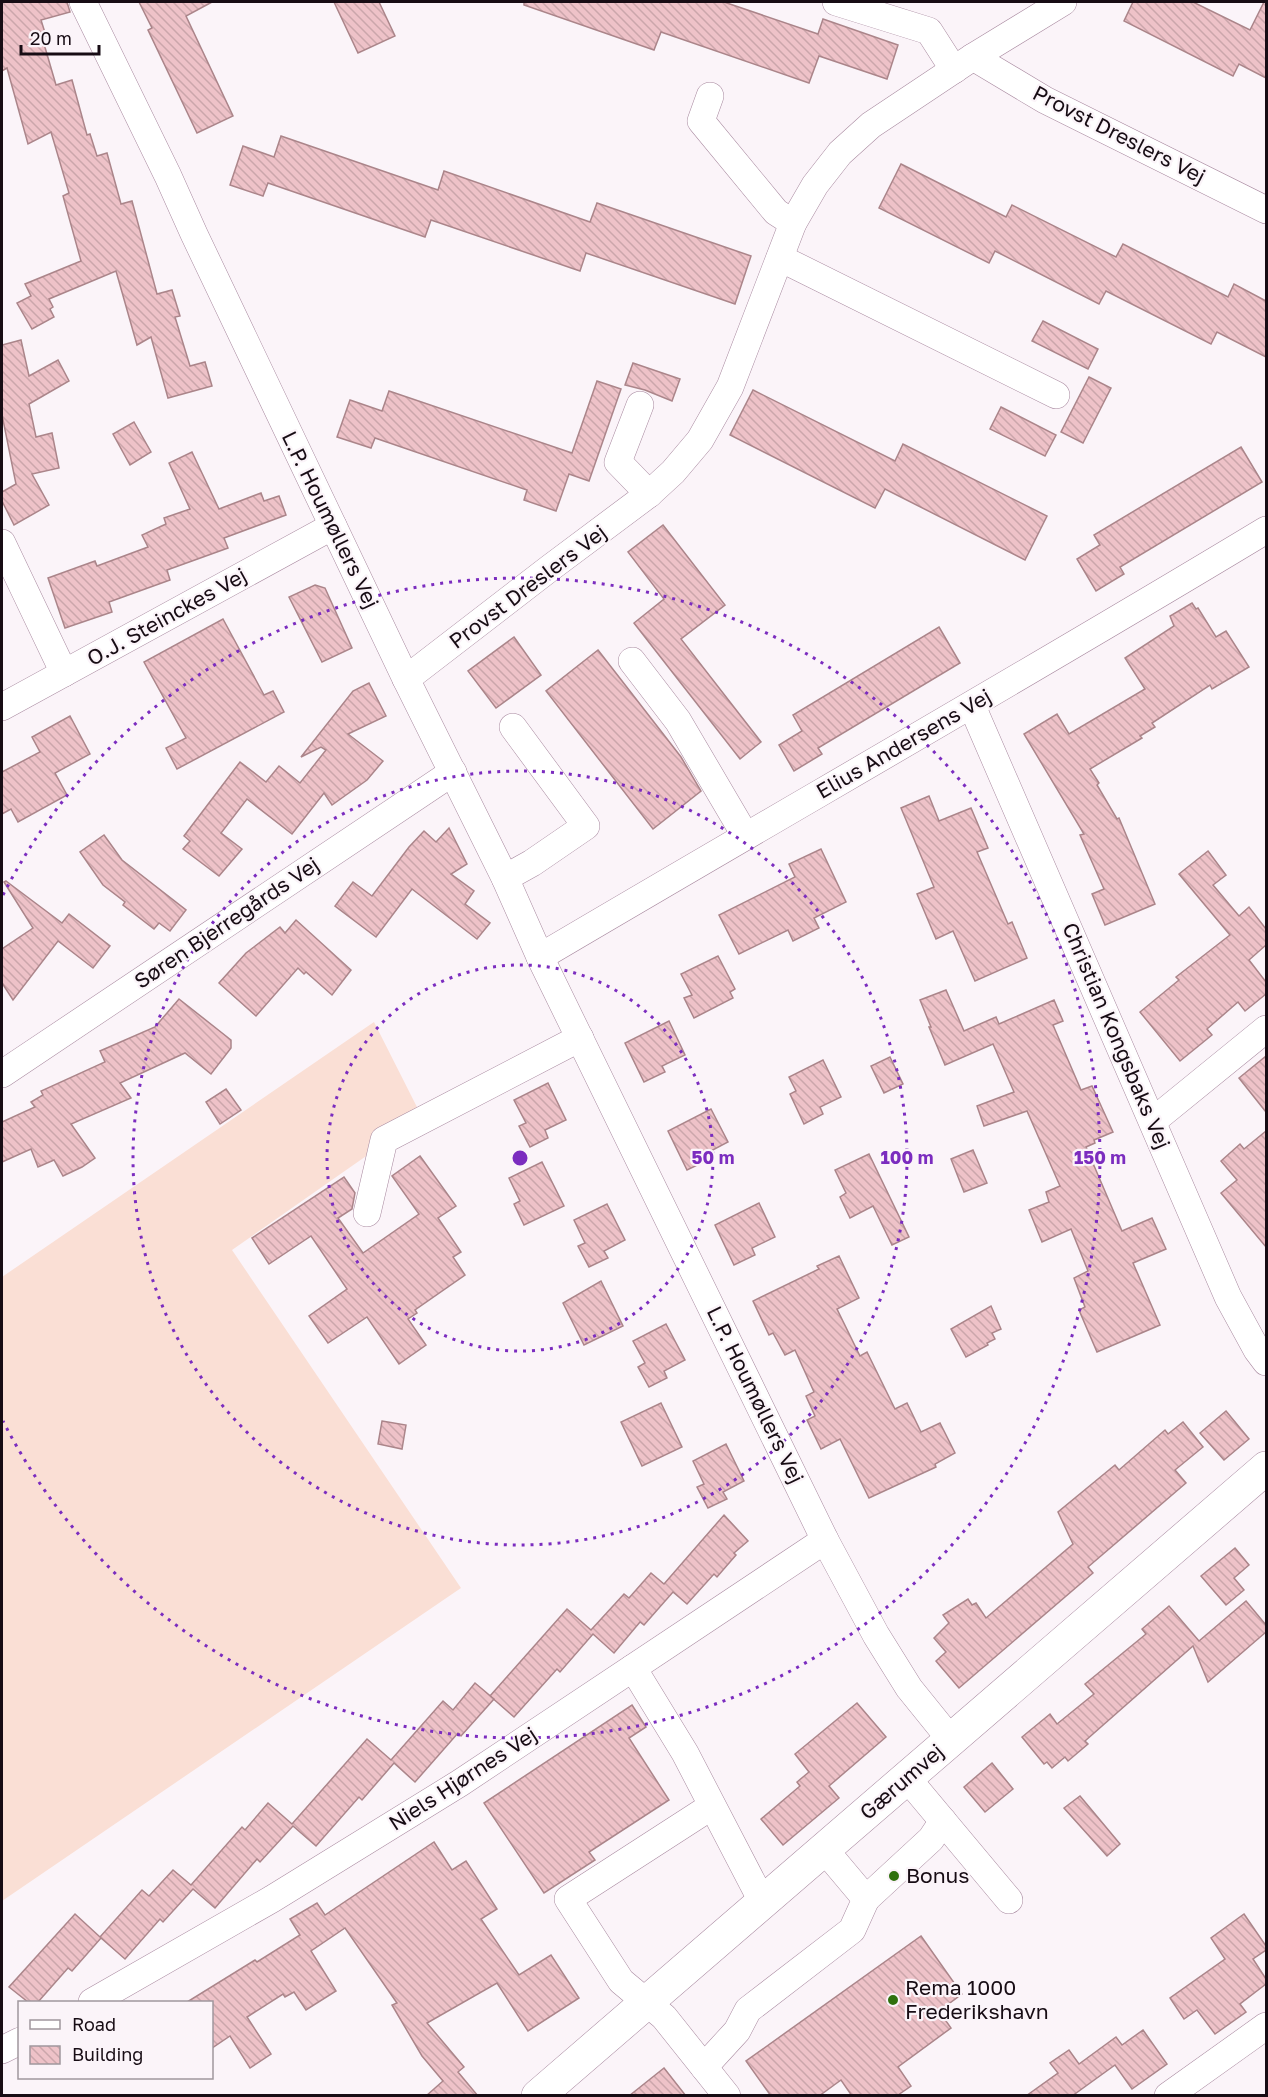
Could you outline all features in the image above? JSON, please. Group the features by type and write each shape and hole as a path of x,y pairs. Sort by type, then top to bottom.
{"main road":[{"name":"Gærumvej","path":"538,2096 1266,1468"}],"street":[{"name":"L.P. Houmøllers Vej","path":"83,2 406,679 505,878 540,957 825,1540 887,1653 909,1688 951,1740"},
{"name":"Provst Dreslers Vej","path":"836,2 929,31 964,64 1045,100 1266,210"},
{"name":"Provst Dreslers Vej","path":"406,679 649,494 673,472 700,440 730,387 793,223 815,185 840,153 871,125 1063,2"},
{"path":"710,96 701,121 776,212 793,223"},
{"path":"780,258 1056,395"},
{"path":"640,405 618,462 649,494"},
{"name":"O.J. Steinckes Vej","path":"2,707 333,526"},
{"name":"Elius Andersens Vej","path":"540,957 746,835 972,706 1266,530"},
{"path":"2,543 64,673"},
{"path":"632,661 678,721 746,835"},
{"name":"Christian Kongsbaks Vej","path":"972,706 1228,1297 1266,1362"},
{"path":"505,878 532,863 586,826 513,727"},
{"name":"Søren Bjerregårds Vej","path":"2,1074 453,772"},
{"path":"1153,1121 1266,1029"},
{"path":"367,1213 384,1140 580,1038"},
{"name":"Niels Hjørnes Vej","path":"94,2001 272,1899 460,1783 825,1540"},
{"path":"633,1668 685,1753 763,1903"},
{"path":"907,1778 1009,1900"},
{"path":"712,1806 568,1899 621,1981 664,2017 727,2096"},
{"path":"704,2067 737,2031 748,2010 852,1930 866,1899 931,1839 943,1821"},
{"path":"824,1849 866,1899"},
{"path":"1168,2096 1266,2026"},
{"path":"2,2050 18,2042"}],"shaded area":[{"path":"374,1022 422,1117 232,1250 461,1588 2,1901 2,1277"}],"building":[{"path":"2,2 67,2 70,12 41,20 46,36 42,37 56,85 72,80 87,135 90,134 97,156 107,153 121,204 132,201 157,294 172,290 180,316 175,317 190,366 205,362 212,386 168,398 151,337 137,345 116,271 49,299 54,317 32,329 17,303 31,296 25,284 81,261 63,196 69,193 51,132 28,144 7,68 2,71"},
{"path":"139,2 212,2 186,16 233,116 197,133 148,30 152,28"},
{"path":"334,2 379,2 395,36 358,53"},
{"path":"524,2 724,2 818,34 823,19 898,45 887,79 819,56 809,83 661,32 654,50 524,5"},
{"path":"1133,2 1193,2 1250,30 1266,2 1266,78 1239,64 1233,76 1124,21"},
{"path":"281,136 438,190 444,171 590,222 597,203 751,256 735,304 586,253 580,271 431,220 425,237 268,183 263,196 230,185 243,146 274,157"},
{"path":"901,164 1006,217 1012,205 1116,257 1123,244 1228,297 1234,284 1266,301 1266,357 1217,332 1211,344 1106,291 1099,304 995,251 989,263 879,208"},
{"path":"1043,321 1098,349 1088,369 1032,341"},
{"path":"21,340 29,376 58,360 69,381 29,404 36,437 52,433 59,468 32,474 49,505 14,525 2,501 2,492 16,484 2,415 2,345"},
{"path":"633,363 680,379 672,401 625,385"},
{"path":"1089,377 1111,388 1083,443 1061,432"},
{"path":"597,381 621,389 589,481 569,474 556,511 524,500 527,490 375,438 371,448 337,437 350,400 382,411 389,391 572,453"},
{"path":"753,390 895,461 903,444 1047,516 1025,560 885,489 875,508 730,435"},
{"path":"1001,407 1056,435 1045,456 990,429"},
{"path":"134,422 151,452 130,465 113,434"},
{"path":"1241,447 1262,482 1120,567 1124,574 1096,591 1077,559 1100,545 1094,535"},
{"path":"192,452 219,509 261,493 264,501 279,496 286,515 224,538 228,548 167,570 170,580 109,602 112,612 65,628 48,578 95,561 97,566 148,547 142,535 166,524 164,518 190,509 169,463"},
{"path":"663,525 725,605 681,639 761,742 740,759 634,623 664,599 628,552"},
{"path":"315,585 325,588 352,648 322,662 289,597"},
{"path":"1192,603 1196,609 1198,608 1216,637 1226,631 1249,667 1212,689 1210,685 1152,723 1155,727 1140,736 1142,738 1090,769 1117,819 1119,818 1155,904 1105,925 1092,894 1104,889 1080,835 1084,834 1024,734 1057,714 1069,734 1145,689 1125,658 1174,626 1170,616"},
{"path":"223,619 264,695 273,691 284,712 177,769 166,748 186,738 144,662"},
{"path":"939,627 960,663 818,748 822,754 794,771 779,745 802,731 793,715"},
{"path":"514,637 541,675 496,708 468,671"},
{"path":"598,650 681,757 701,791 653,829 546,691"},
{"path":"369,683 386,716 348,734 383,761 367,780 332,805 324,793 292,834 247,799 221,833 242,849 219,876 183,849 190,841 184,836 240,762 266,782 279,766 300,783 326,750 321,747 301,757 353,691"},
{"path":"70,716 90,754 55,773 67,795 18,822 11,809 2,814 2,772 40,752 32,737"},
{"path":"929,796 939,821 971,808 988,848 977,852 1008,924 1012,922 1027,958 975,981 953,931 936,939 917,894 934,887 901,808"},
{"path":"449,828 467,864 451,874 474,891 465,904 490,923 477,939 412,889 376,937 335,906 353,882 372,896 424,831 436,842"},
{"path":"104,835 122,860 186,910 170,931 159,923 154,929 123,905 125,902 103,885 80,852"},
{"path":"821,849 846,902 814,918 819,928 793,941 788,930 739,954 719,915 795,877 789,864"},
{"path":"1208,851 1226,875 1213,885 1239,916 1249,907 1266,929 1266,945 1249,960 1266,982 1266,994 1245,1011 1238,1002 1207,1029 1212,1035 1180,1061 1140,1012 1179,980 1176,977 1230,935 1179,874"},
{"path":"6,881 62,923 69,914 110,946 93,968 58,941 13,1000 2,983 2,949 33,928 4,882"},
{"path":"296,920 351,970 332,995 306,972 304,974 298,968 256,1016 219,983 246,953 280,927 285,933"},
{"path":"718,956 735,989 730,992 733,998 694,1018 684,998 692,995 681,974"},
{"path":"946,990 964,1031 996,1017 999,1024 1054,1000 1063,1021 1053,1025 1081,1090 1092,1086 1113,1132 1094,1140 1095,1143 1086,1147 1122,1231 1152,1218 1166,1249 1133,1263 1160,1325 1097,1352 1079,1310 1085,1307 1074,1278 1088,1271 1071,1229 1042,1242 1029,1210 1049,1202 1046,1192 1060,1186 1027,1111 984,1126 977,1106 1014,1092 993,1044 945,1065 929,1027 931,1027 920,1000"},
{"path":"179,999 231,1040 231,1048 211,1074 185,1053 120,1083 131,1098 71,1124 95,1158 63,1176 54,1160 38,1167 31,1149 2,1162 2,1122 35,1107 31,1102 43,1095 41,1091 105,1062 100,1051 155,1027"},
{"path":"669,1021 685,1055 662,1066 665,1072 644,1082 625,1043"},
{"path":"1266,1056 1266,1112 1239,1078"},
{"path":"890,1057 903,1084 884,1093 871,1066"},
{"path":"823,1060 841,1097 820,1107 823,1114 804,1124 790,1094 796,1091 789,1077"},
{"path":"548,1083 566,1120 545,1130 548,1138 530,1147 519,1126 526,1123 514,1100"},
{"path":"226,1089 241,1110 220,1124 206,1102"},
{"path":"711,1109 728,1142 705,1154 708,1160 687,1170 668,1131"},
{"path":"1266,1131 1266,1247 1221,1193 1237,1180 1221,1161 1240,1144 1244,1149"},
{"path":"973,1150 987,1183 964,1192 951,1159"},
{"path":"869,1154 909,1237 892,1245 873,1206 850,1218 840,1197 846,1193 835,1170"},
{"path":"420,1156 456,1206 438,1218 461,1252 453,1257 465,1275 415,1310 417,1313 408,1319 426,1345 399,1364 367,1317 328,1343 309,1316 347,1289 311,1236 269,1264 252,1238 344,1177 355,1193 352,1209 338,1218 363,1253 419,1214 392,1176"},
{"path":"542,1162 564,1206 524,1225 514,1204 520,1201 509,1178"},
{"path":"759,1203 775,1237 752,1248 755,1255 734,1265 715,1225"},
{"path":"607,1204 625,1240 604,1251 608,1258 589,1267 578,1246 585,1243 574,1220"},
{"path":"839,1256 859,1298 837,1309 860,1356 867,1352 895,1409 907,1403 921,1432 940,1423 955,1453 935,1464 936,1467 869,1498 840,1439 821,1449 807,1420 815,1416 806,1396 814,1392 795,1350 785,1355 773,1333 769,1335 753,1301 819,1269 817,1266"},
{"path":"601,1281 623,1326 584,1345 563,1303"},
{"path":"991,1306 1001,1329 992,1333 995,1339 987,1343 988,1345 966,1357 951,1329"},
{"path":"666,1324 685,1360 664,1371 667,1378 649,1387 638,1367 645,1363 633,1341"},
{"path":"661,1403 682,1447 642,1466 621,1422"},
{"path":"1226,1411 1249,1439 1224,1460 1200,1433"},
{"path":"382,1421 406,1425 402,1449 378,1444"},
{"path":"1183,1422 1203,1447 1175,1470 1186,1483 1088,1567 1093,1573 959,1688 936,1661 946,1652 934,1638 949,1623 943,1615 968,1599 972,1605 976,1603 986,1618 1073,1544 1058,1512 1115,1465 1119,1470 1165,1430 1168,1434"},
{"path":"726,1444 744,1481 723,1492 727,1499 708,1508 697,1487 704,1484 693,1461"},
{"path":"724,1515 748,1541 734,1553 736,1555 717,1577 714,1574 687,1604 673,1592 644,1625 640,1622 614,1653 593,1634 560,1672 557,1669 514,1717 490,1696 567,1609 591,1630 624,1594 629,1598 651,1573 664,1584"},
{"path":"1235,1548 1249,1565 1234,1578 1244,1590 1226,1605 1201,1576"},
{"path":"1246,1601 1266,1625 1266,1632 1208,1682 1193,1646 1085,1741 1088,1744 1068,1761 1065,1757 1052,1768 1047,1762 1044,1764 1022,1737 1050,1714 1057,1724 1094,1694 1085,1684 1146,1634 1142,1629 1169,1606 1199,1641"},
{"path":"475,1683 494,1699 461,1736 458,1733 415,1782 394,1763 362,1800 359,1797 316,1846 293,1826 260,1862 257,1859 215,1908 193,1889 163,1922 160,1919 125,1959 101,1938 72,1971 68,1968 39,2001 27,2001 9,1987 75,1914 100,1937 142,1890 149,1896 173,1870 191,1885 242,1827 245,1830 268,1803 292,1824 367,1739 391,1760 443,1701 453,1710"},
{"path":"857,1703 886,1737 829,1786 839,1798 783,1845 761,1819 800,1786 797,1782 809,1772 795,1754"},
{"path":"632,1705 646,1727 629,1738 669,1800 589,1852 595,1860 544,1893 484,1803"},
{"path":"992,1763 1013,1789 985,1812 964,1787"},
{"path":"1080,1796 1120,1844 1107,1856 1064,1808"},
{"path":"434,1842 452,1870 466,1861 497,1909 481,1919 519,1975 551,1955 579,1998 528,2031 497,1983 427,2023 464,2067 458,2072 478,2096 426,2096 443,2081 422,2056 392,2005 397,2003 345,1928 311,1951 336,1991 306,2010 294,1992 285,1997 283,1994 247,2017 271,2054 250,2068 230,2036 213,2047 213,2001 189,2001 300,1935 290,1919 317,1903 325,1915"},
{"path":"1244,1914 1266,1946 1266,1950 1253,1959 1266,1979 1266,1984 1240,2004 1246,2012 1215,2034 1197,2010 1184,2019 1170,1998 1225,1959 1211,1938"},
{"name":"Rema 1000 Frederikshavn","path":"921,1936 962,1994 939,2011 951,2028 898,2067 911,2086 898,2095 852,2096 841,2080 819,2096 771,2096 746,2061"},
{"path":"1143,2030 1167,2064 1132,2089 1115,2065 1072,2096 1026,2096 1058,2073 1050,2063 1069,2050 1079,2064 1116,2037 1122,2045"},
{"path":"664,2068 686,2096 629,2096"}],"place":[{"name":"Bonus","path":"894,1876"},
{"name":"Rema 1000 Frederikshavn","path":"893,2000"}]}
